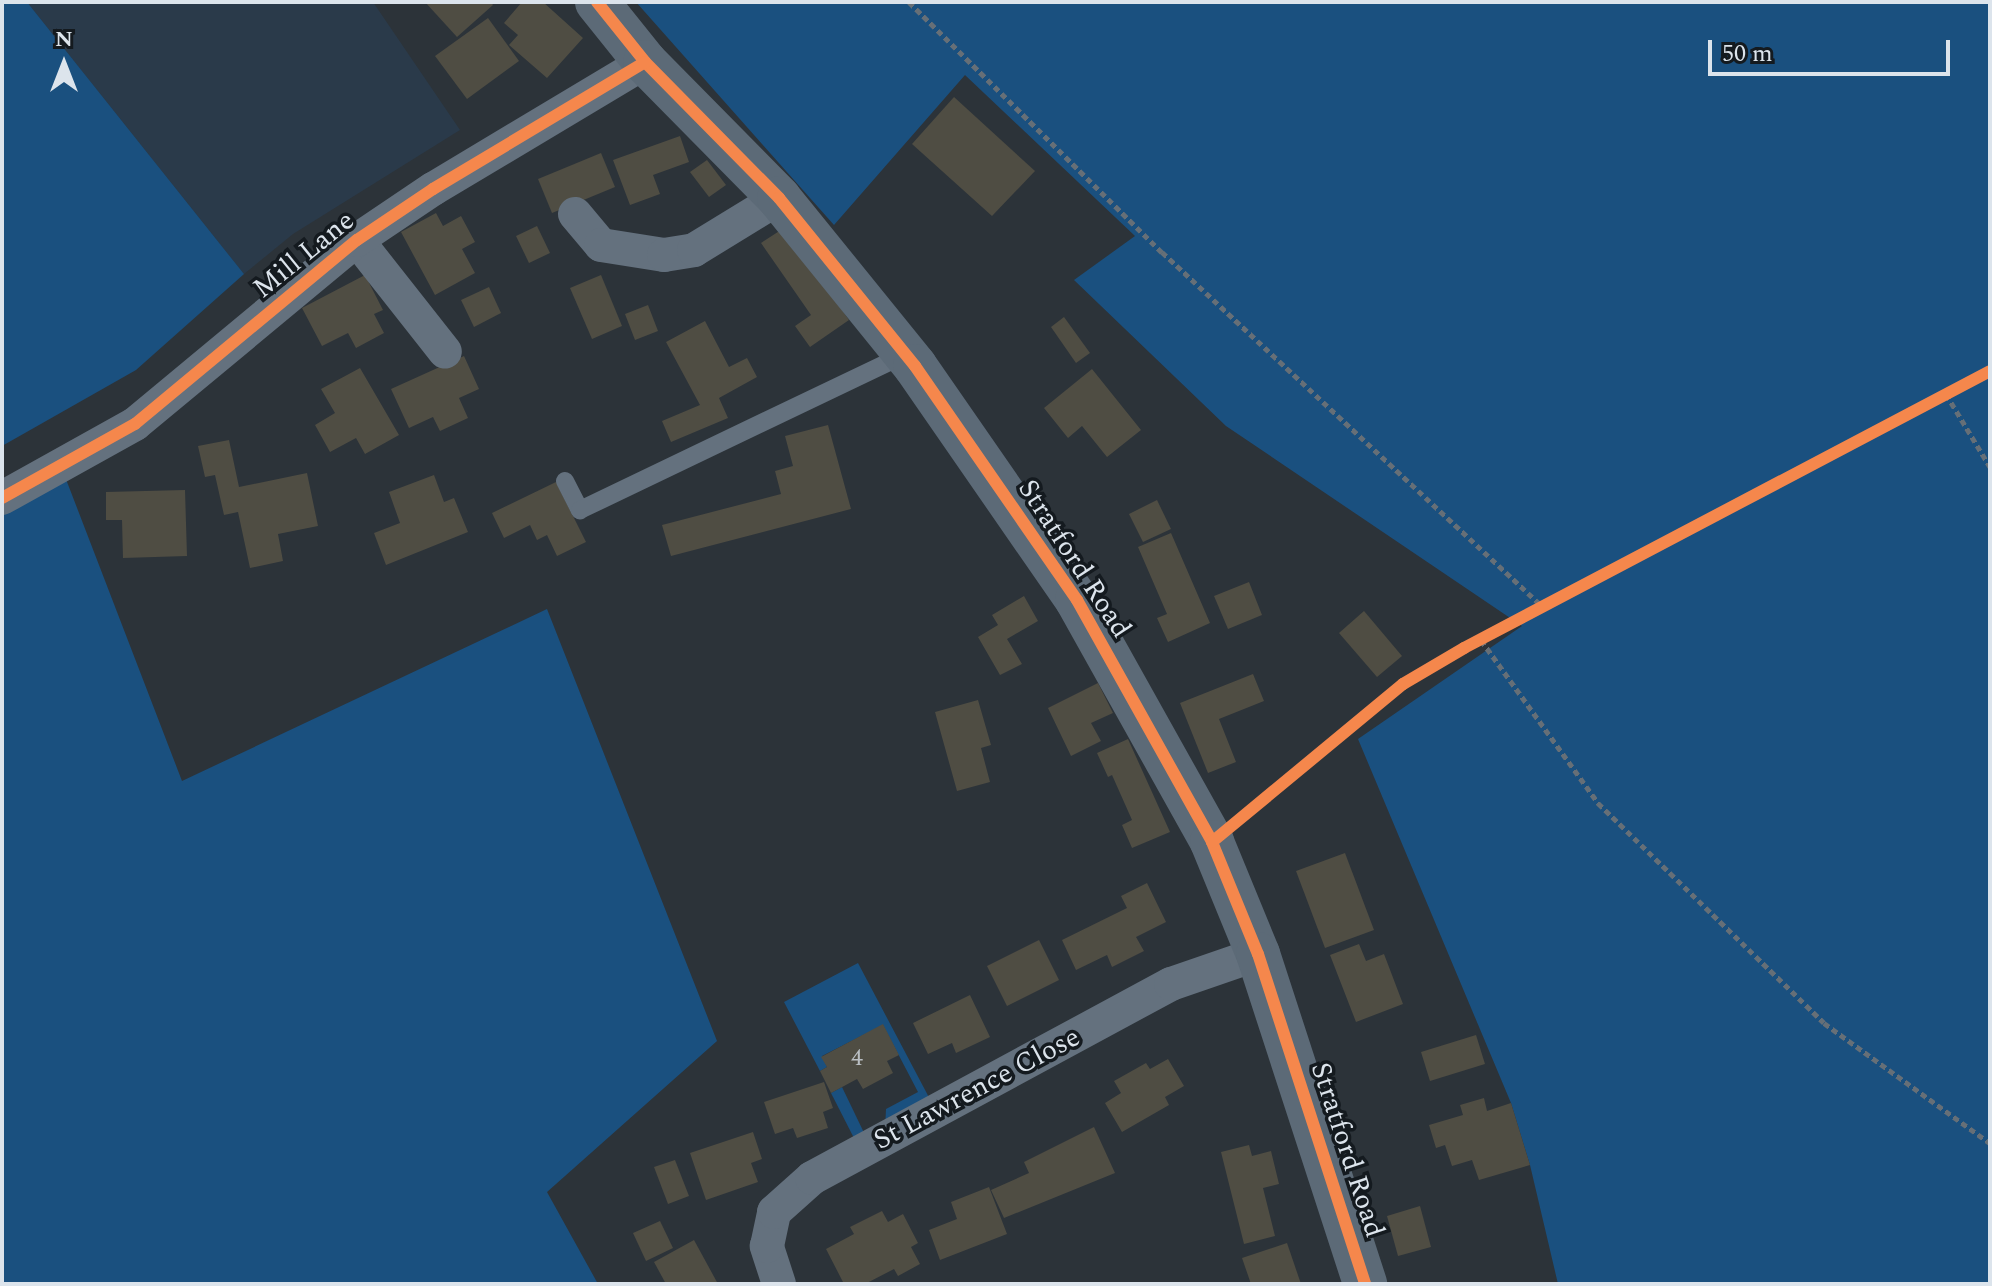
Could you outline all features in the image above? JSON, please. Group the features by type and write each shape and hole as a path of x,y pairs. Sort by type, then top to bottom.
{"street":[{"name":"Stratford Road","path":"597,2 645,62 779,198 905,354 1077,600 1212,842 1258,954 1365,1284"},
{"name":"Mill Lane","path":"2,498 135,424 357,240 433,189 645,62"},
{"path":"575,214 601,245 664,255 694,250 779,198"},
{"path":"357,240 445,352"},
{"name":"St Lawrence Close","path":"779,1284 767,1246 774,1212 812,1178 1171,984 1258,954"}],"lane":[{"path":"565,481 580,510 905,354"}],"path":[{"path":"909,2 1162,252 1544,608"},
{"path":"1946,394 1990,467"},
{"path":"1481,640 1598,803 1824,1023 1990,1143"}],"shaded area":[{"path":"2,2 27,2 244,274 136,370 2,446"},
{"path":"27,2 373,2 460,130 293,234 244,274"},
{"path":"636,2 1990,2 1990,1284 1558,1284 1530,1165 1511,1103 1358,739 1522,626 1226,426 1074,280 1135,236 965,75 834,225"},
{"path":"64,474 182,781 547,609 717,1041 547,1192 598,1284 2,1284 2,511"},
{"path":"858,963 933,1105 885,1129 886,1109 918,1092 883,1025 822,1056 827,1067 820,1071 784,1002"},
{"path":"842,1087 867,1139 857,1144 831,1093"}],"building":[{"path":"425,2 491,2 493,5 457,37"},
{"path":"522,2 543,2 583,38 547,78 509,45 518,35 504,23"},
{"path":"488,18 519,61 467,99 435,56"},
{"path":"954,97 1035,171 992,216 912,144"},
{"path":"680,136 689,162 653,175 660,194 630,205 613,160"},
{"path":"601,153 615,187 552,213 538,179"},
{"path":"707,160 726,185 709,197 690,172"},
{"path":"436,213 443,226 461,216 475,242 462,249 475,273 435,295 401,232"},
{"path":"537,226 550,253 529,263 516,236"},
{"path":"784,228 849,320 810,347 795,326 811,315 761,243"},
{"path":"365,275 383,310 374,314 384,333 356,348 348,333 322,346 302,308"},
{"path":"601,275 622,326 592,339 570,288"},
{"path":"489,287 501,313 474,327 461,300"},
{"path":"648,305 658,331 635,340 625,314"},
{"path":"1064,317 1090,353 1076,363 1051,327"},
{"path":"705,321 729,367 747,358 757,377 719,398 728,418 671,442 662,421 700,405 666,342"},
{"path":"464,356 479,389 459,398 468,418 440,431 433,417 409,428 391,389"},
{"path":"360,368 399,435 365,454 356,438 330,452 315,425 335,413 321,389"},
{"path":"1092,369 1141,430 1107,457 1082,426 1068,438 1044,408"},
{"path":"828,425 851,509 671,556 662,525 781,494 775,471 793,466 785,436"},
{"path":"229,440 239,487 307,473 318,526 278,534 283,561 250,568 238,512 224,515 215,475 205,477 198,446"},
{"path":"434,475 444,502 454,498 468,532 386,565 374,533 400,523 389,492"},
{"path":"556,482 586,542 557,556 547,535 537,540 530,525 504,538 492,513"},
{"path":"185,490 187,556 123,558 122,520 106,520 106,492"},
{"path":"1157,500 1171,529 1143,542 1129,514"},
{"path":"1171,533 1210,623 1168,642 1157,618 1167,614 1138,547"},
{"path":"1249,582 1262,615 1228,629 1214,596"},
{"path":"1024,596 1038,621 1007,639 1022,664 1000,675 978,637 998,625 992,615"},
{"path":"1364,611 1402,656 1377,677 1339,633"},
{"path":"1253,674 1264,701 1219,719 1236,762 1208,773 1180,703"},
{"path":"1098,683 1113,713 1091,723 1101,741 1071,756 1048,708"},
{"path":"978,700 991,745 981,748 990,782 957,791 935,712"},
{"path":"1128,739 1170,832 1132,848 1122,825 1132,820 1112,775 1108,777 1097,753"},
{"path":"1345,853 1374,930 1325,948 1296,871"},
{"path":"1147,883 1166,922 1136,937 1144,951 1112,967 1107,955 1076,970 1062,940 1127,908 1121,896"},
{"path":"1039,940 1059,980 1007,1006 987,966"},
{"path":"1359,944 1366,961 1384,954 1403,1004 1356,1022 1330,955"},
{"path":"970,995 990,1037 956,1053 952,1043 928,1054 913,1023"},
{"path":"883,1024 899,1055 887,1061 893,1073 863,1089 857,1079 831,1093 820,1071 827,1067 821,1057"},
{"path":"1476,1035 1485,1064 1430,1081 1421,1052"},
{"path":"1168,1059 1184,1086 1165,1097 1169,1105 1122,1132 1105,1103 1121,1093 1114,1081 1146,1063 1150,1069"},
{"path":"824,1082 833,1108 823,1112 828,1128 797,1138 793,1128 775,1134 764,1102"},
{"path":"1484,1098 1487,1111 1511,1103 1530,1165 1479,1180 1472,1160 1452,1166 1445,1145 1436,1148 1429,1125 1463,1115 1460,1105"},
{"path":"1094,1127 1115,1173 1004,1218 991,1190 1029,1173 1024,1162"},
{"path":"753,1132 762,1159 751,1163 758,1182 706,1200 690,1153"},
{"path":"1249,1145 1252,1156 1271,1151 1279,1184 1263,1188 1275,1236 1244,1244 1221,1152"},
{"path":"675,1160 689,1196 668,1204 654,1167"},
{"path":"989,1187 1007,1234 940,1260 929,1230 957,1219 951,1202"},
{"path":"1420,1206 1431,1247 1398,1256 1387,1216"},
{"path":"882,1211 888,1222 903,1214 918,1243 911,1247 920,1264 898,1276 894,1269 865,1284 844,1284 826,1249 854,1234 850,1227"},
{"path":"660,1221 673,1248 646,1261 633,1233"},
{"path":"694,1240 718,1284 666,1284 654,1262"},
{"path":"1287,1243 1301,1284 1251,1284 1242,1258"}],"cycle path":[{"path":"597,2 645,62 779,198 915,366 1077,600 1212,842 1258,954 1365,1284"},
{"path":"2,498 135,424 357,240 433,189 645,62"},
{"path":"1212,842 1403,684 1464,648 1990,371"}]}
